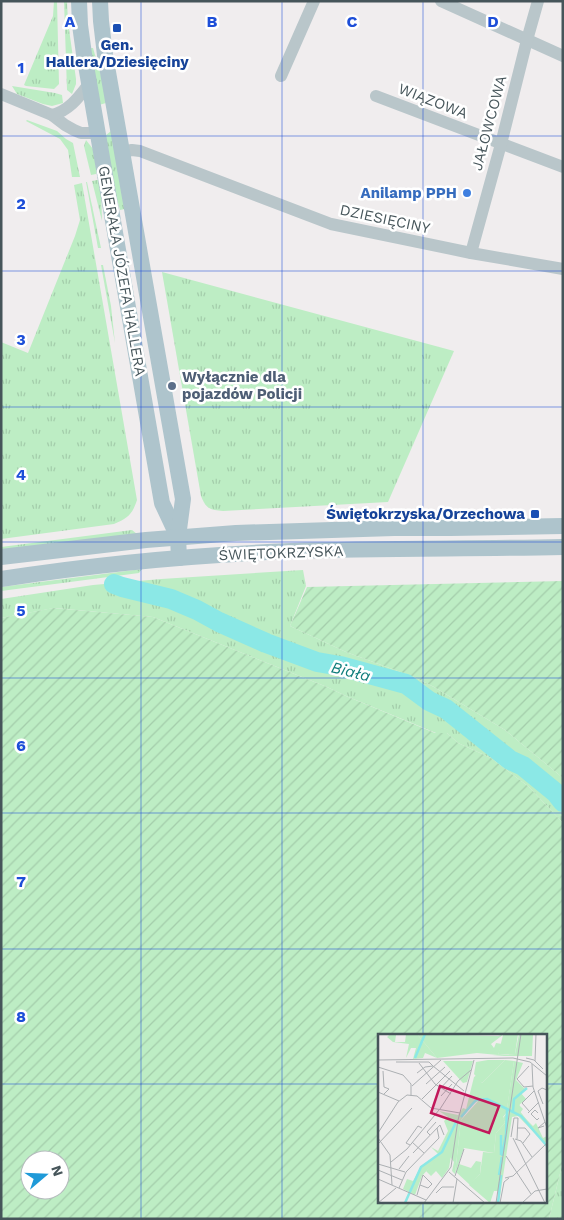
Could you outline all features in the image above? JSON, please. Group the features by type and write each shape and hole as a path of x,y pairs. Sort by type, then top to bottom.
{"main road":[{"name":"GENERAŁA JÓZEFA HALLERA","path":"79,1 80,25 97,133 162,503 178,537"},
{"name":"GENERAŁA JÓZEFA HALLERA","path":"100,1 100,21 105,55 184,500 178,537 179,558"},
{"path":"134,341 154,337"},
{"name":"ŚWIĘTOKRZYSKA","path":"1,557 137,541 236,533 394,528 563,526"},
{"name":"ŚWIĘTOKRZYSKA","path":"1,578 179,558 291,551 563,547"}],"street":[{"path":"281,76 314,1"},
{"path":"441,1 563,56"},
{"name":"JAŁOWCOWA","path":"470,253 501,144 538,1"},
{"path":"52,114 68,107 89,84"},
{"path":"1,94 52,114 65,125 81,133 97,133"},
{"name":"WIĄZOWA","path":"376,96 563,167"},
{"name":"DZIESIĘCINY","path":"122,152 140,151 331,224 470,253 563,269"}],"green space":[{"path":"54,1 57,1 59,84 54,89 26,86 24,85 53,16"},
{"path":"64,1 67,1 76,79 72,94 67,90"},
{"path":"90,48 93,48 102,79 106,103 99,105"},
{"path":"12,86 62,95 63,103 52,106 43,104 17,94"},
{"path":"27,120 57,131 73,143 80,177 72,177 68,150 60,139"},
{"path":"111,131 125,209 120,210 105,136"},
{"path":"86,140 93,149 96,174 91,175 84,146"},
{"path":"99,180 101,190 102,221 92,181"},
{"path":"87,182 101,248 98,248"},
{"path":"82,183 137,500 129,515 114,524 1,539 1,342 28,353 75,236 80,220 74,185"},
{"path":"101,265 103,265 111,306 115,343"},
{"path":"162,272 454,351 388,502 223,511 212,509 205,504 201,496"},
{"path":"132,530 137,534 1,551 1,547"},
{"path":"142,569 139,573 1,591 1,587"},
{"path":"303,570 306,586 290,626 346,652 414,677 505,730 563,778 563,823 529,787 491,758 458,743 447,733 436,733 153,617 54,608 1,618 1,599 93,585"},
{"path":"563,581 563,778 505,730 434,687 414,677 346,652 290,626 307,587"},
{"path":"53,608 153,617 435,733 447,733 458,743 491,758 529,787 563,823 563,1161 549,1219 1,1219 1,618"},
{"path":"563,1161 563,1219 549,1219"}],"waterway":[{"name":"Biała","path":"114,584 171,599 266,643 317,662 340,666 406,684 429,701 446,709 510,760 523,766 556,793 563,802"}],"place":[{"name":"Gen. Hallera/Dziesięciny","path":"117,28"},
{"name":"Anilamp PPH","path":"467,193"},
{"name":"Wyłącznie dla pojazdów Policji","path":"172,386"},
{"name":"Świętokrzyska/Orzechowa","path":"535,514"}]}
